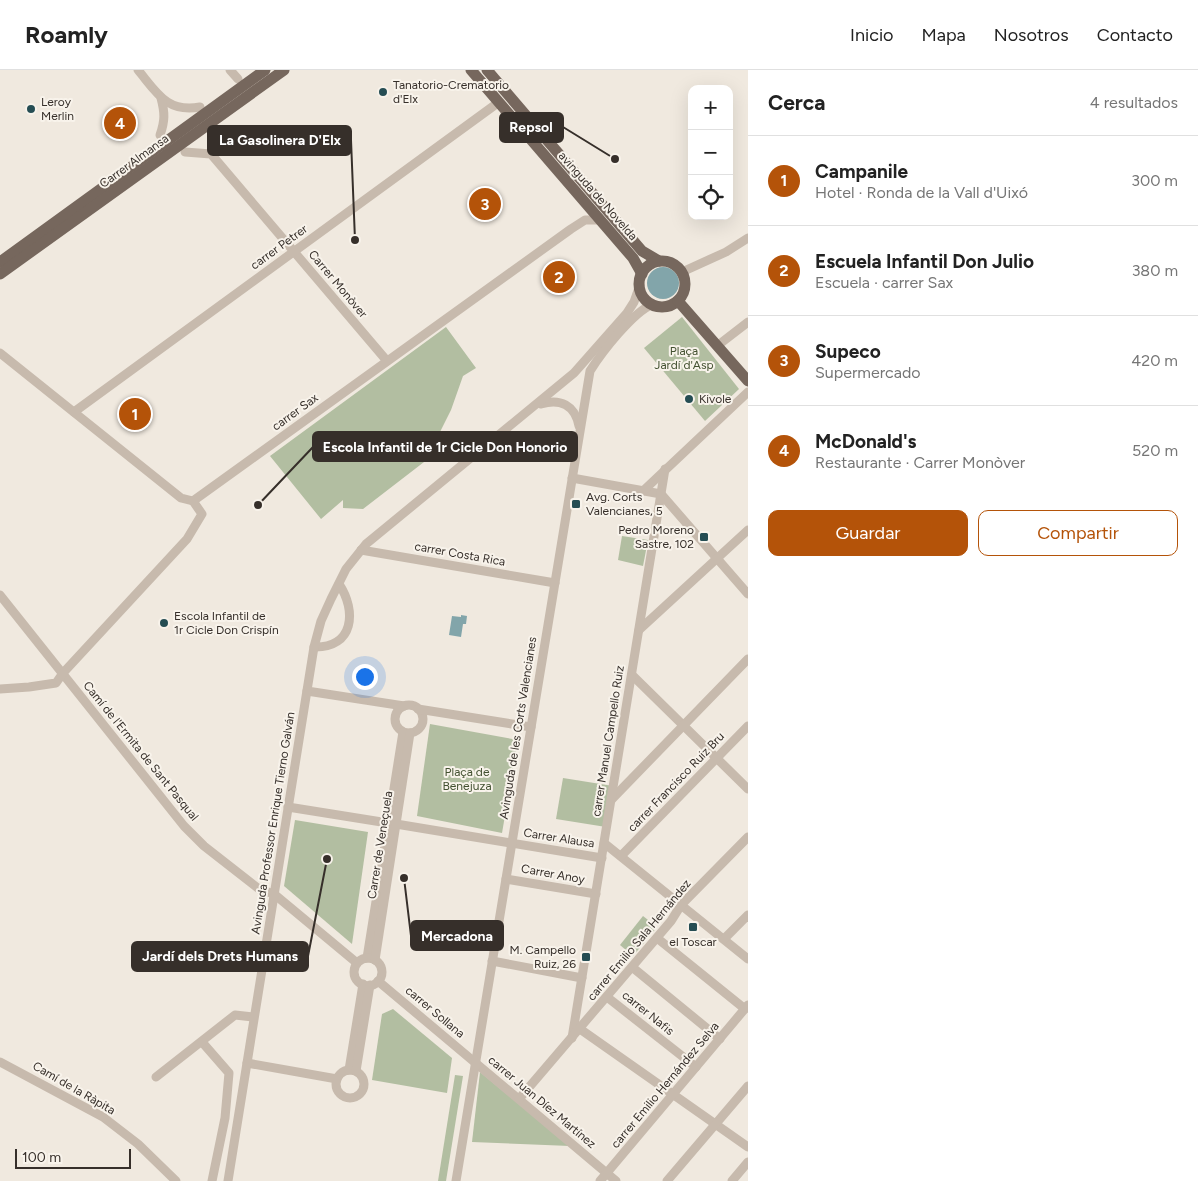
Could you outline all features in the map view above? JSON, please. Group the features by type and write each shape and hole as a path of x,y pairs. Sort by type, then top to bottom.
{"main road":[{"name":"Carrer Almansa","path":"0,262 265,70"},
{"name":"Carrer Almansa","path":"0,274 284,70"},
{"name":"avinguda de Novelda","path":"471,70 599,220 634,258 641,279"},
{"name":"avinguda de Novelda","path":"486,70 642,251 659,261"},
{"path":"659,261 672,263 682,272 685,280 685,289 678,301 666,306 652,304 644,296 641,279 650,264 659,261"},
{"path":"678,301 748,381"}],"street":[{"path":"138,70 161,98 166,113 160,135"},
{"path":"230,70 238,80"},
{"path":"161,98 180,108 200,107"},
{"name":"carrer Petrer","path":"74,412 499,102"},
{"path":"185,152 211,154 216,129"},
{"name":"Carrer Monòver","path":"211,154 387,361"},
{"name":"carrer Sax","path":"193,501 571,229 585,220 599,220"},
{"path":"682,272 726,252 748,238"},
{"name":"Avinguda Professor Enrique Tierno Galván","path":"228,1181 314,647 321,622 346,569 366,544 537,405 579,368 616,326 634,302 641,279"},
{"name":"Avinguda de les Corts Valencianes","path":"456,1181 590,371 600,354 641,310 652,304"},
{"path":"717,346 748,322"},
{"path":"0,689 56,683 188,540 202,514 193,501 181,498 1,355"},
{"path":"643,491 748,392"},
{"path":"537,405 552,401 561,402 568,406 578,419 580,428"},
{"name":"carrer Manuel Campello Ruiz","path":"572,1038 665,469"},
{"path":"572,478 661,494 748,594"},
{"path":"639,630 748,530"},
{"name":"carrer Costa Rica","path":"361,550 555,583"},
{"path":"314,647 322,647 341,639 350,623 350,604 340,584"},
{"path":"0,595 64,673"},
{"path":"611,799 748,659"},
{"name":"Camí de l'Ermita de Sant Pasqual","path":"64,673 184,826 204,846 259,889 274,894"},
{"path":"632,675 748,789"},
{"path":"307,691 412,706 418,709 531,727"},
{"path":"404,706 395,717 397,727 407,732 417,730 422,724 422,714 418,709"},
{"name":"carrer Francisco Ruiz Bru","path":"621,856 748,726"},
{"name":"Carrer de Veneçuela","path":"371,959 407,732"},
{"name":"Carrer Alausa","path":"288,807 602,858"},
{"name":"carrer Emilio Sala Hernández","path":"519,1100 657,938 681,905 748,837"},
{"path":"604,843 748,959"},
{"name":"Carrer Anoy","path":"506,879 596,894"},
{"path":"274,894 357,964"},
{"path":"724,939 748,915"},
{"path":"657,938 746,1007"},
{"path":"371,959 380,964 382,970 378,981 366,985 358,981 355,974 357,964 371,959"},
{"path":"492,961 582,978"},
{"path":"632,967 720,1039"},
{"name":"carrer Sollana","path":"378,981 476,1062"},
{"path":"353,1070 366,985"},
{"name":"carrer Nafis","path":"607,997 696,1067"},
{"name":"carrer Emilio Hernández Selva","path":"600,1181 746,1007"},
{"path":"156,1077 235,1016 253,1017"},
{"path":"576,1017 582,1027 748,1147"},
{"path":"202,1042 229,1073 225,1118 212,1181"},
{"name":"Camí de la Ràpita","path":"0,1062 102,1117 138,1144 176,1181"},
{"name":"carrer Juan Díez Martínez","path":"476,1062 616,1181"},
{"path":"247,1063 337,1079"},
{"path":"353,1070 362,1075 364,1089 358,1095 350,1098 342,1095 337,1088 337,1079 343,1072 353,1070"},
{"path":"667,1181 748,1086"},
{"path":"732,1181 748,1162"}],"green space":[{"name":"Plaça Jardí d'Asp","path":"682,317 739,389 705,421 644,348"},
{"path":"446,327 476,368 463,376 451,410 440,432 450,442 363,509 343,508 343,500 321,519 270,456"},
{"path":"622,536 648,540 643,566 618,560"},
{"name":"Plaça de Benejuza","path":"430,724 518,740 502,833 417,816"},
{"path":"563,778 613,786 606,827 556,819"},
{"path":"295,820 368,832 352,944 284,886"},
{"path":"643,916 657,927 633,956 620,945"},
{"path":"393,1009 452,1058 447,1093 372,1080 382,1014"},
{"path":"480,1072 570,1146 472,1142"},
{"path":"455,1075 463,1076 446,1181 438,1181"}],"water":[{"path":"663,267 669,268 674,272 678,277 678,289 674,294 669,298 663,299 657,298 652,294 648,289 647,283 648,277 652,272 657,268"},
{"path":"461,615 467,616 466,624 463,624 461,637 449,635 452,616 461,617"}],"place":[{"name":"Tanatorio-Crematorio d'Elx","path":"383,92"},
{"name":"Leroy Merlin","path":"31,109"},
{"name":"McDonald's","path":"120,123"},
{"name":"Repsol","path":"615,159"},
{"name":"Supeco","path":"485,204"},
{"name":"La Gasolinera D'Elx","path":"355,240"},
{"name":"Escuela Infantil Don Julio","path":"559,277"},
{"name":"Kivole","path":"689,399"},
{"name":"Campanile","path":"135,414"},
{"name":"Avg. Corts Valencianes, 5","path":"576,504"},
{"name":"Escola Infantil de 1r Cicle Don Honorio","path":"258,505"},
{"name":"Pedro Moreno Sastre, 102","path":"704,537"},
{"name":"Escola Infantil de 1r Cicle Don Crispín","path":"164,623"},
{"name":"Jardí dels Drets Humans","path":"327,859"},
{"name":"Mercadona","path":"404,878"},
{"name":"el Toscar","path":"693,927"},
{"name":"M. Campello Ruiz, 26","path":"586,957"}]}
